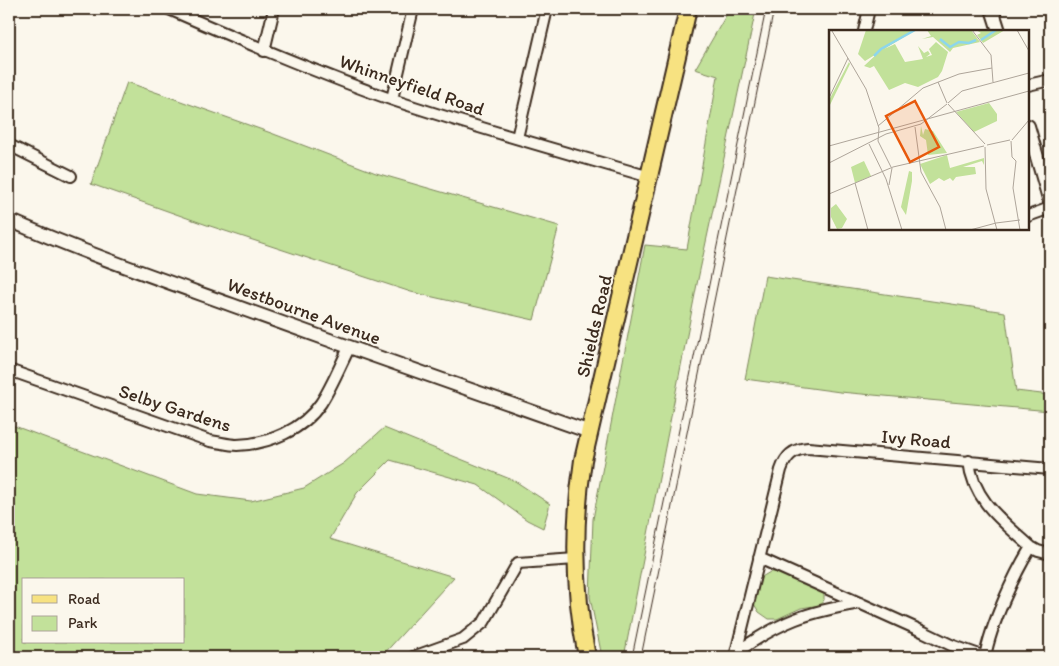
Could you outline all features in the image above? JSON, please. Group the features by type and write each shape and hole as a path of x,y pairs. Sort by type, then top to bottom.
{"main road":[{"name":"Shields Road","path":"587,657 582,629 576,559 579,487 590,432 688,9"}],"street":[{"name":"Whinneyfield Road","path":"169,9 264,51 392,99 650,177"},
{"path":"264,51 274,9"},
{"path":"392,99 412,9"},
{"path":"517,138 547,9"},
{"path":"864,30 869,9"},
{"path":"992,9 999,30"},
{"path":"1029,85 1050,80"},
{"path":"1029,129 1050,202"},
{"path":"9,144 71,176"},
{"path":"1029,216 1050,208"},
{"name":"Westbourne Avenue","path":"9,220 65,244 349,348 590,432"},
{"name":"Selby Gardens","path":"9,370 210,441 236,445 255,443 298,427 320,404 337,375 349,348"},
{"name":"Ivy Road","path":"759,558 784,461 794,451 808,448 1050,469"},
{"path":"969,461 973,483 978,494 1031,547 1050,554"},
{"path":"736,655 759,558 951,646 985,657 1005,601 1031,547"},
{"path":"413,657 463,639 484,622 518,563 576,559"},
{"path":"736,655 776,626 795,618 825,609 860,603"}],"green space":[{"path":"726,9 756,9 697,284 624,657 602,657 590,597 593,519 645,245 687,249 718,76 695,69 728,12"},
{"path":"127,82 271,133 376,173 559,226 534,320 411,292 207,225 91,184"},
{"path":"765,276 1005,312 1016,391 1050,395 1050,411 840,392 745,379"},
{"path":"9,424 197,494 251,501 304,488 344,463 384,428 515,481 550,504 543,528 527,520 478,485 390,460 357,493 330,539 454,577 381,657 9,657"},
{"path":"770,572 779,572 824,593 824,600 820,605 801,608 777,619 769,619 759,612 754,604 760,578"}],"tram line":[{"path":"632,657 766,9"},
{"path":"641,657 774,9"}]}
